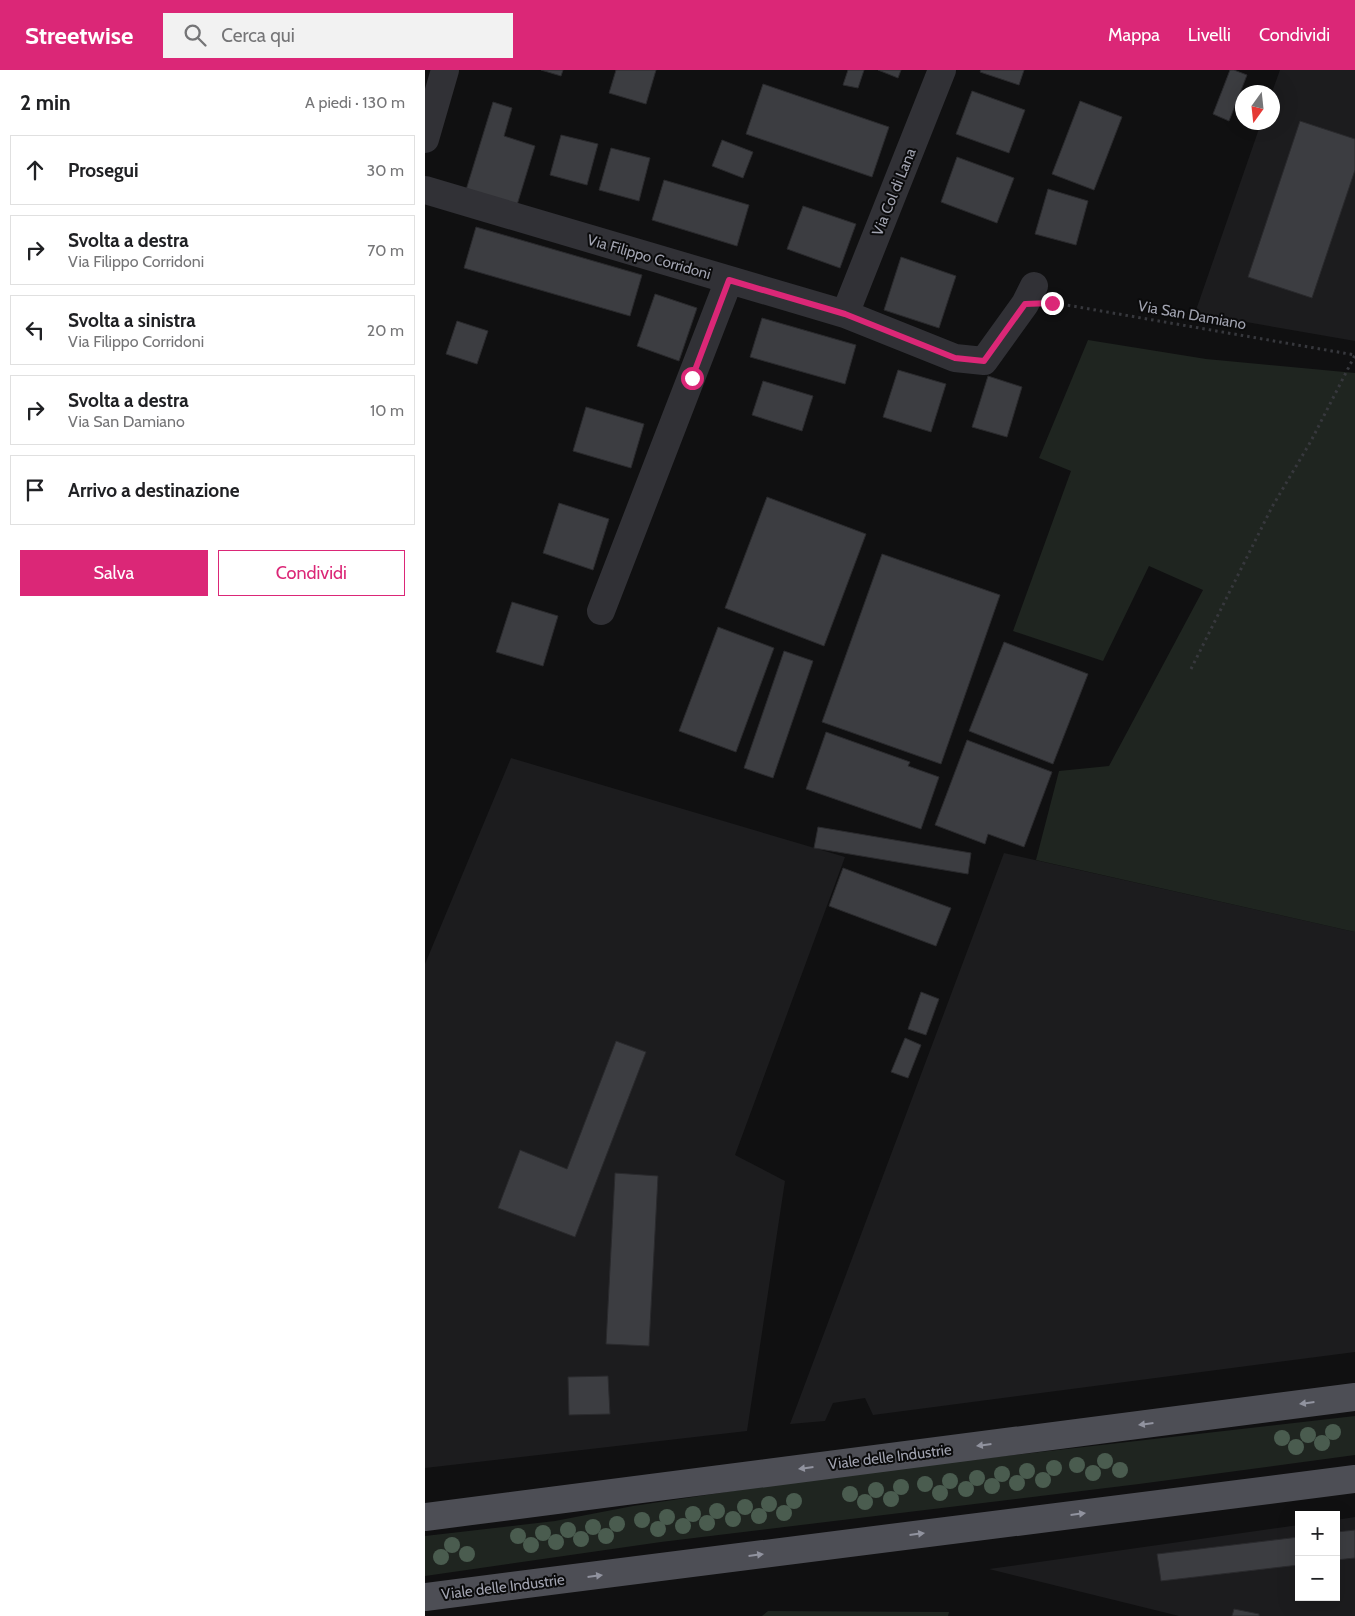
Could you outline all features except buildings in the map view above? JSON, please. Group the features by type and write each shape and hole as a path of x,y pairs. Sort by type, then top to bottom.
{"main road":[{"name":"Viale delle Industrie","path":"425,1517 1355,1397"},
{"name":"Viale delle Industrie","path":"425,1597 1355,1478"}],"street":[{"path":"425,139 445,70"},
{"name":"Via Col di Lana","path":"845,314 942,70"},
{"name":"Via Filippo Corridoni","path":"425,190 845,314 955,358 984,361 1029,295"},
{"path":"601,611 729,280"}],"path":[{"name":"Via San Damiano","path":"1029,295 1052,303 1355,355"},
{"path":"1191,669 1272,507 1311,441 1355,355"}],"shaded area":[{"path":"1280,70 1355,70 1355,341 1195,313 1259,130 1280,130 1280,85 1275,85"},
{"path":"1088,340 1206,359 1355,373 1355,932 1036,860 1059,771 1109,766 1203,590 1149,566 1103,661 1013,631 1071,471 1039,458"},
{"path":"511,758 845,857 735,1155 785,1181 747,1431 425,1468 425,964"},
{"path":"1004,853 1355,932 1355,1352 873,1415 865,1398 833,1403 825,1421 790,1424"},
{"path":"1355,1416 1355,1455 1139,1484 661,1542 425,1576 425,1536 555,1521 633,1506 838,1475"},
{"path":"1355,1517 1355,1616 1179,1616 989,1569 1295,1526 1295,1601 1340,1601 1340,1519"},
{"path":"768,1611 949,1612 948,1616 762,1616"}],"route":[{"path":"692,378 729,280 845,314 955,358 973,361 984,361 1025,304 1052,303"}]}
